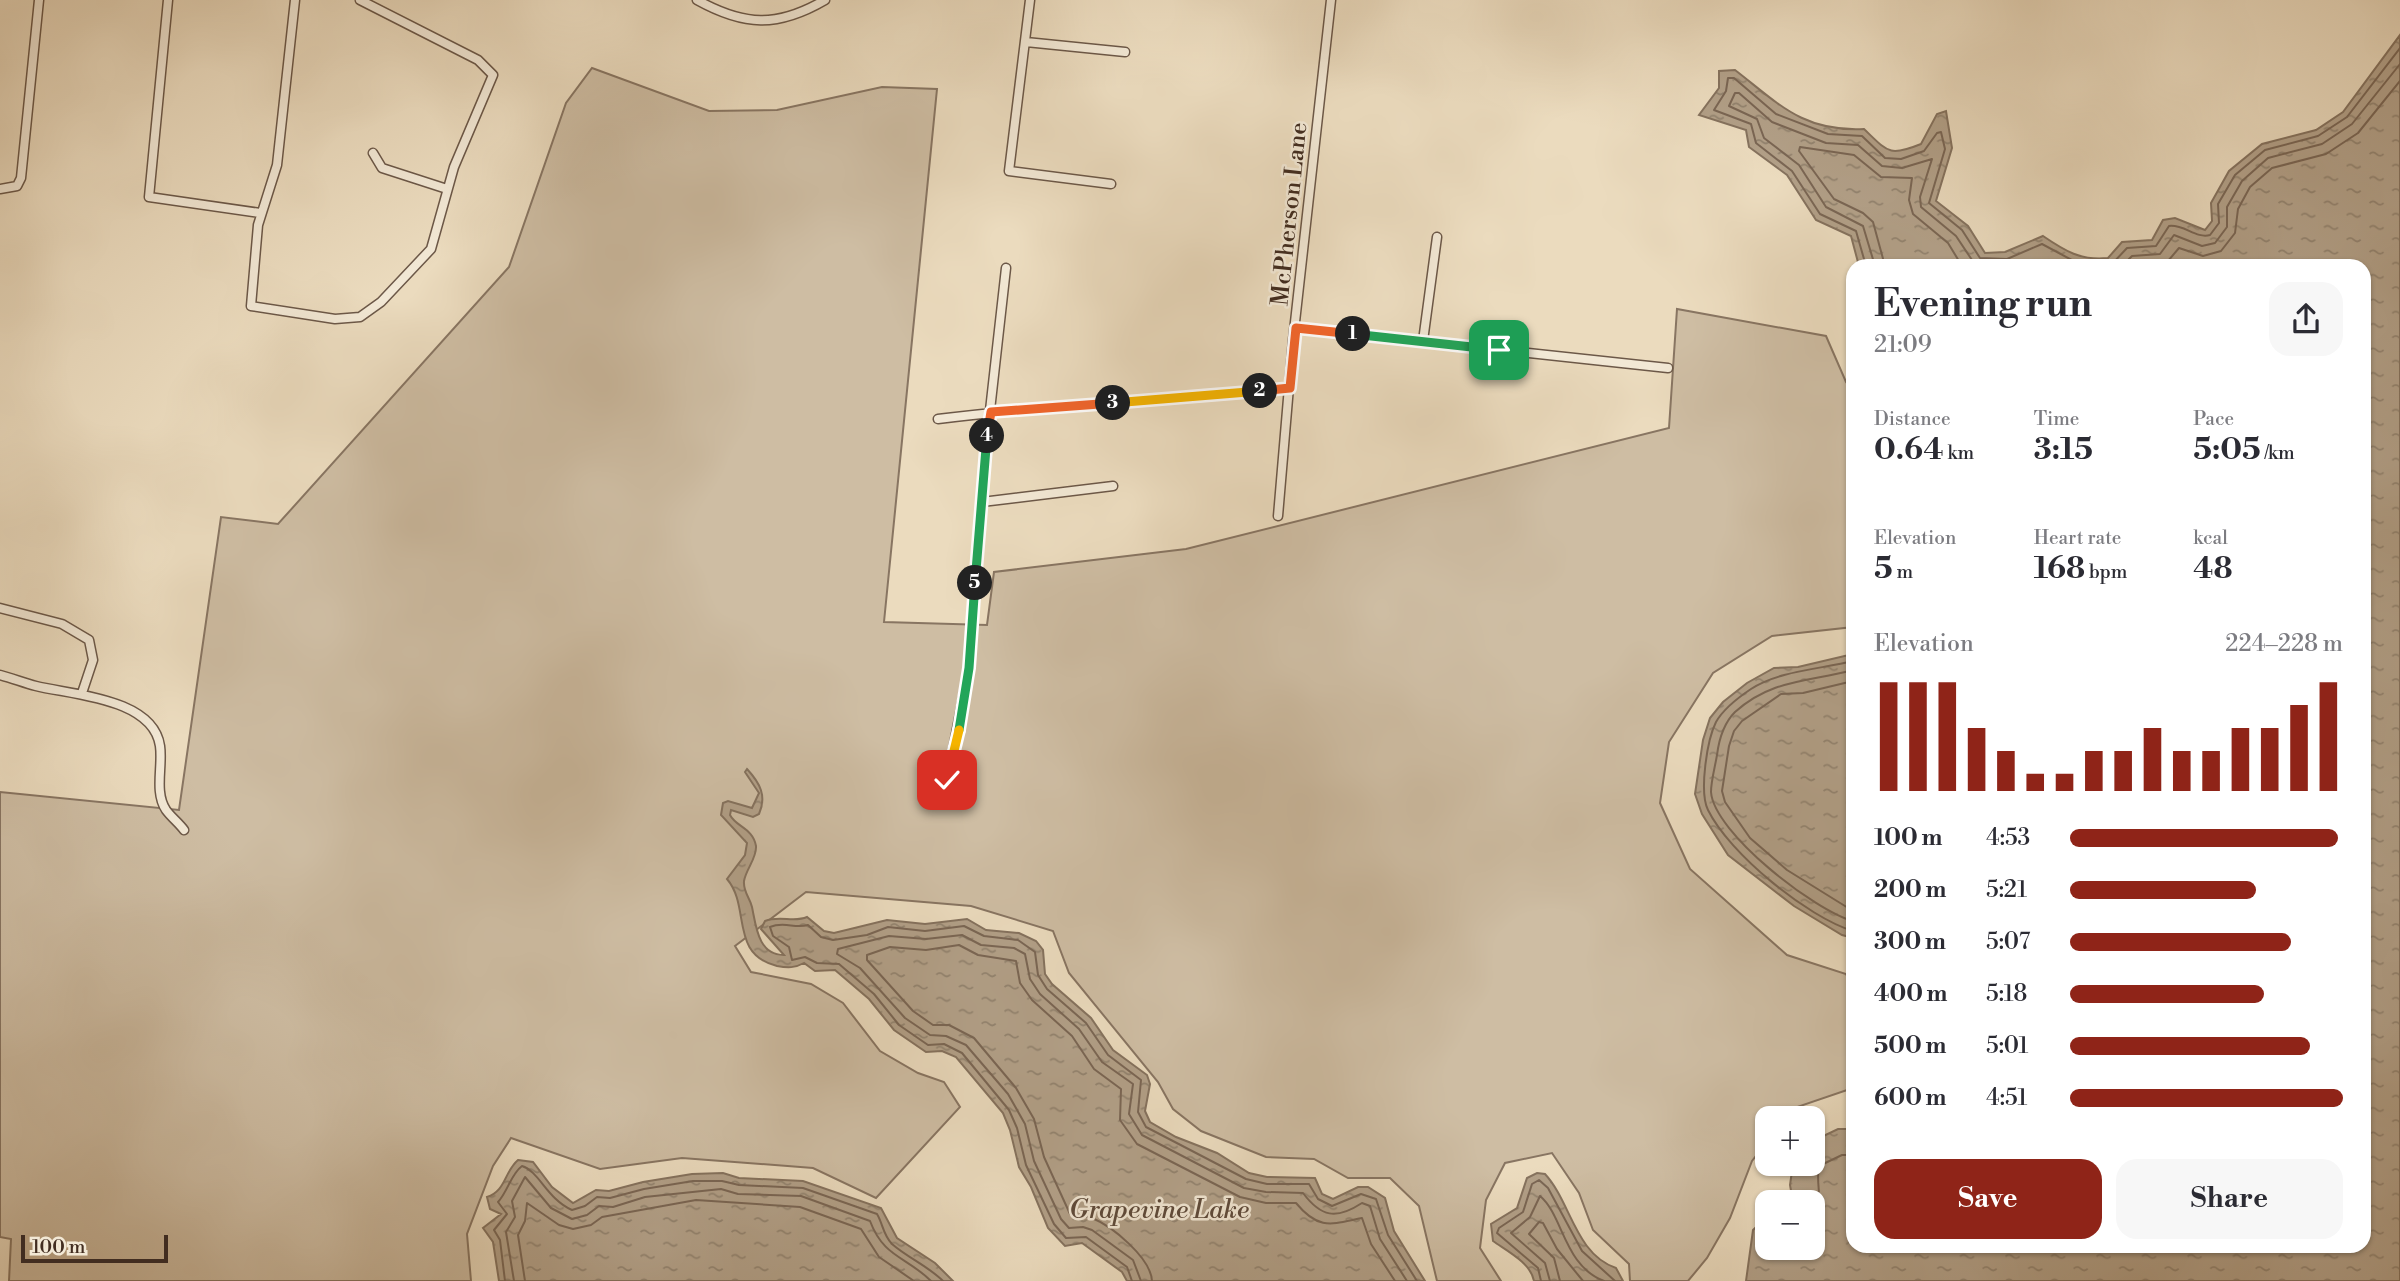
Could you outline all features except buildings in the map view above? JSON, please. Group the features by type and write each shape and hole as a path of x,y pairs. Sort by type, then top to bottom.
{"street":[{"path":"0,189 17,186 21,178 39,0"},
{"path":"168,0 149,197 260,213"},
{"path":"295,0 277,165 269,199 260,213 252,264 251,306 335,320 367,313 381,302 431,249 447,188 466,135 485,98 493,75 489,68 360,0"},
{"path":"697,0 728,17 769,21 789,17 825,0"},
{"path":"1030,0 1009,172 1111,184"},
{"name":"McPherson Lane","path":"1278,516 1331,0"},
{"path":"1026,42 1125,52"},
{"path":"373,153 382,168 447,188"},
{"path":"1423,341 1437,237"},
{"path":"947,780 969,668 982,502 1006,268"},
{"path":"1296,328 1668,368"},
{"path":"938,419 991,412 1290,388"},
{"path":"982,502 1113,486"},
{"path":"0,608 62,624 89,640 93,660 82,693"},
{"path":"0,675 37,687 82,693 132,711 153,726 161,747 163,801 166,810 184,830"}],"shaded area":[{"path":"592,68 709,111 777,110 882,87 937,89 884,622 987,625 994,572 1186,549 1669,428 1677,309 1826,336 1846,382 1846,628 1772,636 1713,673 1669,742 1660,803 1690,869 1787,955 1846,974 1846,1090 1800,1106 1755,1106 1755,1157 1730,1218 1707,1258 1688,1281 1630,1281 1629,1264 1593,1230 1579,1193 1552,1153 1505,1163 1486,1200 1480,1248 1501,1281 1437,1281 1419,1206 1390,1178 1348,1178 1314,1159 1266,1157 1201,1131 1173,1109 1158,1082 1069,973 1053,931 971,906 806,892 735,946 751,972 811,984 843,1003 880,1051 918,1073 944,1082 960,1107 876,1198 813,1168 682,1158 600,1169 511,1138 493,1166 467,1234 471,1281 9,1281 11,1239 0,1237 0,792 179,810 221,517 278,524 509,267 566,103"}],"water":[{"path":"2400,35 2400,1281 1746,1281 1755,1228 1755,1260 1825,1260 1825,1190 1791,1190 1790,1185 1791,1176 1825,1176 1825,1135 1838,1129 1846,1129 1846,1253 2371,1253 2371,259 2098,259 2108,258 2122,242 2152,240 2163,220 2175,218 2205,230 2212,221 2211,203 2229,171 2262,144 2316,130 2343,112"},
{"path":"1735,70 1779,104 1808,121 1843,129 1864,129 1889,150 1902,150 1921,144 1937,114 1946,111 1952,148 1936,201 1968,226 1985,253 2005,252 2043,236 2074,254 2098,259 1857,259 1851,236 1816,220 1787,175 1749,147 1746,130 1699,115 1719,88 1719,71"},
{"path":"1846,656 1846,936 1794,906 1728,855 1702,814 1695,794 1703,740 1710,718 1723,702 1747,683 1774,668 1798,667"},
{"name":"Grapevine Lake","path":"747,769 761,790 759,814 753,817 731,810 730,815 752,835 756,846 744,885 757,931 769,950 784,955 761,929 765,921 807,917 824,931 834,933 887,920 925,924 967,919 986,930 1019,933 1036,941 1043,950 1045,974 1052,984 1091,1018 1113,1050 1147,1075 1150,1084 1145,1111 1150,1122 1176,1137 1217,1153 1249,1173 1267,1177 1315,1178 1322,1194 1333,1199 1358,1187 1368,1187 1385,1198 1394,1231 1425,1281 1127,1281 1122,1272 1082,1243 1065,1246 1048,1228 1031,1187 1019,1167 1003,1113 956,1057 942,1051 926,1052 894,1030 869,999 835,970 815,971 804,963 791,967 777,966 762,960 752,951 746,941 734,890 727,879 745,855 747,843 721,815 723,803 728,801 752,808 759,793 745,772"},
{"path":"518,1160 533,1162 552,1187 573,1203 596,1190 609,1191 692,1174 723,1173 739,1178 803,1181 881,1208 897,1238 935,1263 953,1281 499,1281 493,1242 483,1228 501,1214 490,1209 487,1197 498,1190"},
{"path":"1537,1173 1545,1174 1554,1186 1591,1251 1616,1268 1623,1281 1534,1281 1523,1263 1493,1241 1491,1224 1517,1208 1527,1178"}],"route":[{"path":"947,780 953,765 969,668 991,412 1290,388 1296,328 1499,350"}]}
